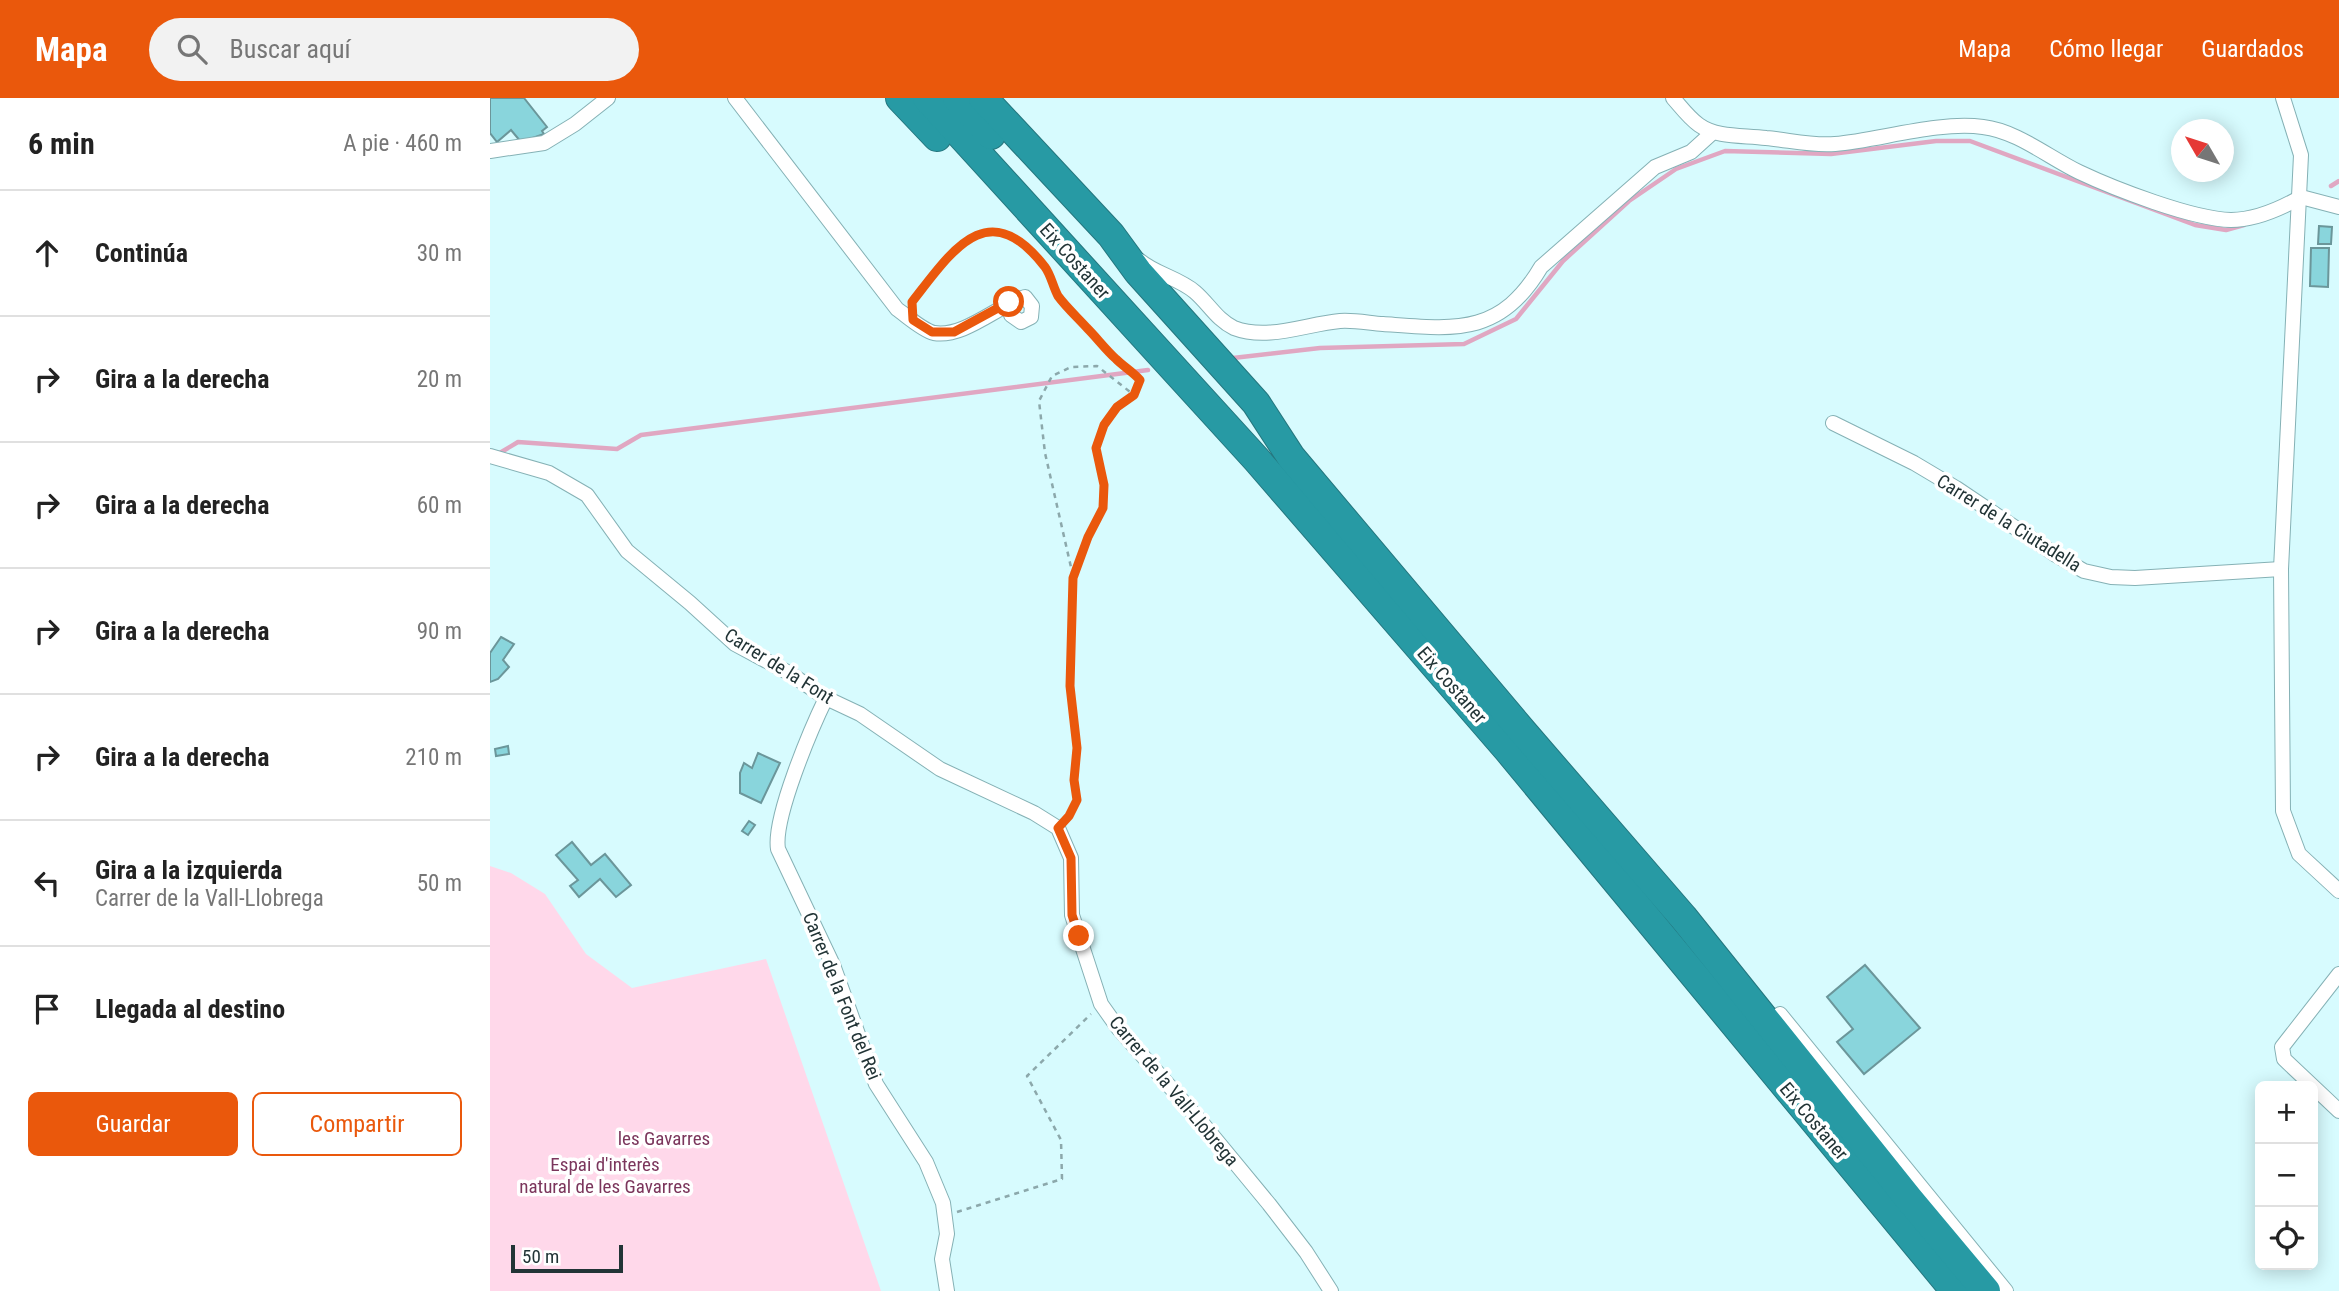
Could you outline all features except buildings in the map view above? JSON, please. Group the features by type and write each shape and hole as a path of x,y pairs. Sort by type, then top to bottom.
{"highway":[{"path":"900,98 985,188 1031,229 1228,443 1257,460"},
{"name":"Eix Costaner","path":"927,98 1257,460 1561,814 1955,1291"},
{"name":"Eix Costaner","path":"957,98 1291,457"},
{"path":"983,98 1111,235 1138,272 1256,403 1291,457 1523,732 1683,916 1986,1291"},
{"path":"1561,814 1618,897 1940,1291"},
{"path":"1683,916 1780,1014"}],"street":[{"path":"490,151 544,143 575,124 608,98"},
{"path":"735,98 897,309 932,332 954,332 1009,302"},
{"path":"1673,98 1697,124 1712,132 1804,144 1832,144 1948,127 1983,127 2014,138 2079,172 2148,200 2210,217 2231,220 2251,217 2283,207 2301,197 2339,207"},
{"path":"2283,98 2301,155 2281,569 2283,811 2299,854 2339,891"},
{"path":"1111,235 1144,265 1195,291 1218,317 1247,331 1261,334 1342,321 1440,328 1477,323 1504,312 1532,283 1541,267 1654,167 1691,152 1712,132"},
{"name":"Carrer de la Ciutadella","path":"1833,423 1935,475 2084,571 2111,578 2135,578 2281,569"},
{"name":"Carrer de la Font","path":"490,456 549,473 587,495 627,551 734,644 826,698 860,714 940,769 1034,813 1058,828"},
{"name":"Carrer de la Font del Rei","path":"826,698 812,728 777,831 778,849 832,965 876,1084 926,1162 943,1203 947,1234 942,1259 947,1291"},
{"name":"Carrer de la Vall-Llobrega","path":"1058,828 1071,858 1072,915 1101,1004 1118,1028 1269,1204 1306,1252 1331,1291"},
{"path":"2339,974 2282,1047 2284,1059 2339,1111"},
{"path":"1780,1014 2006,1291"}],"path":[{"path":"913,320 912,302 958,249 975,235 996,230 1014,237 1046,269 1058,296 1117,360 1140,380 1134,395 1117,407 1104,425 1096,448 1104,485 1103,508 1088,537 1073,578"},
{"path":"1058,828 1069,816 1077,800 1074,780 1077,748 1070,686 1073,578 1045,453 1039,401 1052,376 1071,367 1097,366 1134,395"},
{"path":"944,1216 1062,1179 1061,1140 1027,1076 1101,1004"}],"green space":[{"name":"Espai d'interès natural de les Gavarres","path":"490,866 511,873 545,894 586,954 632,988 766,959 881,1291 490,1291"}],"waterway":[{"path":"1233,358 1320,348 1464,344 1516,319 1563,261 1629,201 1676,169 1725,151 1831,154 1936,141 1970,141 2195,225 2226,230 2244,225"},
{"path":"2331,186 2339,181"},
{"path":"498,454 518,442 617,449 641,435 1148,370"}],"route":[{"path":"1009,302 954,332 932,332 913,320 912,302 933,275 975,235 996,230 1014,237 1029,250 1046,269 1058,296 1117,360 1140,380 1134,395 1117,407 1104,425 1096,448 1104,485 1103,508 1088,537 1073,578 1070,686 1077,748 1074,780 1077,800 1069,816 1058,828 1071,858 1072,915 1079,936"}],"park label":[{"name":"les Gavarres","path":"664,1138"}]}
